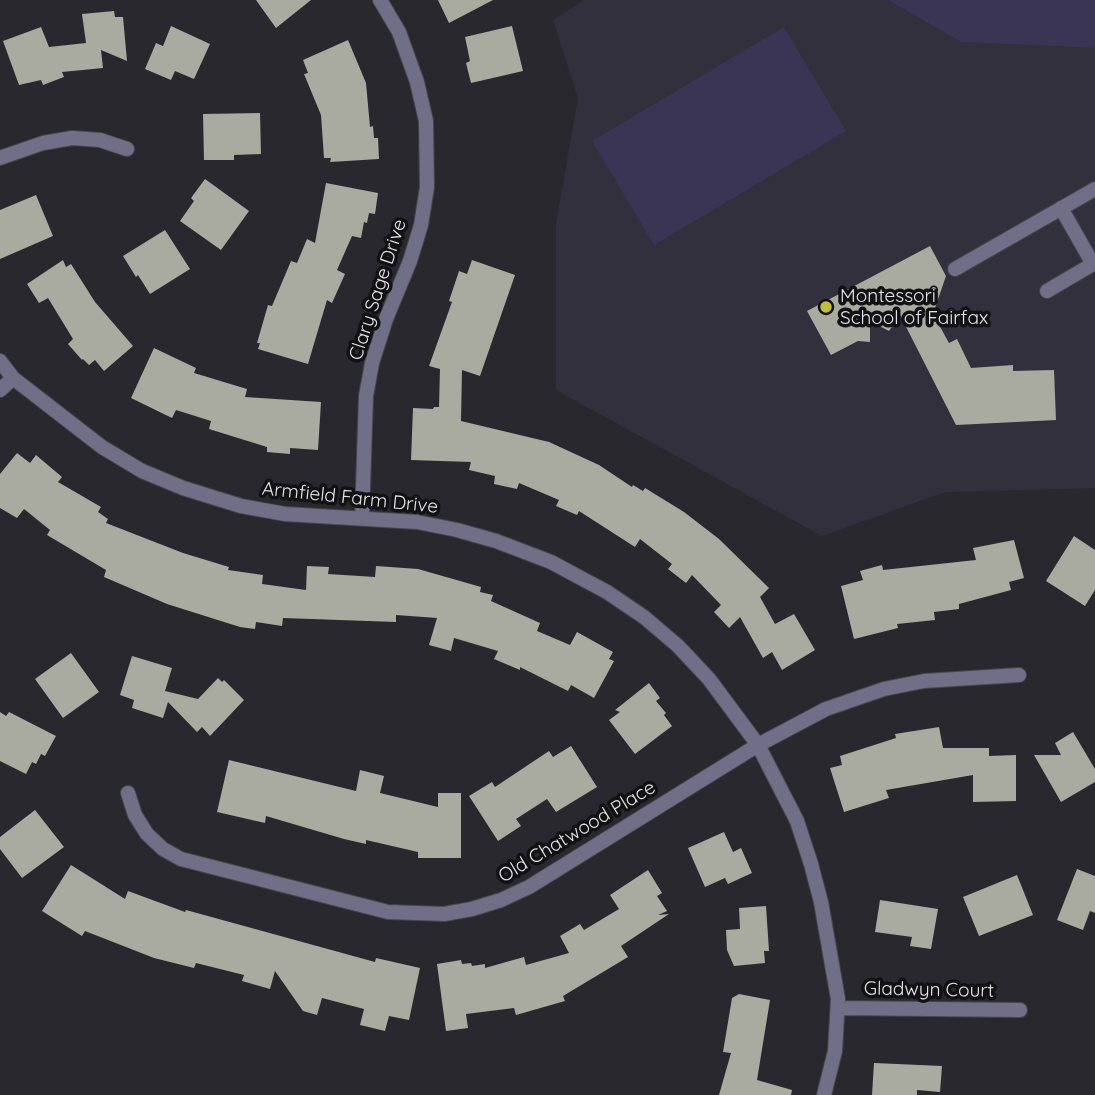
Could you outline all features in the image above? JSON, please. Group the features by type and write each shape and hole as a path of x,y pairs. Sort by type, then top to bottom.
{"street":[{"name":"Clary Sage Drive","path":"362,518 366,396 372,363 386,319 410,261 421,225 427,187 426,121 418,82 399,32 380,0"},
{"path":"0,158 43,143 72,138 100,140 127,149"},
{"path":"955,269 1095,189"},
{"path":"1047,291 1093,264 1061,208"},
{"name":"Armfield Farm Drive","path":"0,361 13,378 102,447 142,471 183,488 242,506 285,514 417,523 496,541 551,562 607,592 644,617 678,646 709,679 758,745 797,821 811,864 821,902 838,1008 835,1051 824,1095"},
{"path":"0,390 13,378"},
{"name":"Old Chatwood Place","path":"128,793 135,815 147,834 163,849 181,859 388,912 444,914 501,900 528,887 758,745 826,709 884,689 925,681 1019,675"},
{"name":"Gladwyn Court","path":"838,1008 1020,1010"}],"shaded area":[{"name":"Montessori School of Fairfax","path":"584,0 888,0 961,42 1095,48 1095,488 945,492 822,536 556,390 556,224 578,98 553,20"},
{"path":"888,0 1095,0 1095,48 961,42"},
{"path":"784,27 846,131 654,245 592,141"}],"building":[{"path":"256,0 311,0 276,28"},
{"path":"438,0 493,0 449,23"},
{"path":"114,11 115,17 123,17 127,61 101,50 103,68 62,72 64,77 43,85 41,80 19,85 3,41 41,27 49,47 86,43 82,14"},
{"path":"171,26 210,44 194,79 175,71 171,80 145,69 156,43 163,46"},
{"path":"512,26 523,71 471,83 466,63 470,61 465,37"},
{"path":"348,40 366,83 370,127 373,126 374,138 378,138 379,159 330,162 331,158 324,158 321,115 304,74 308,73 303,60"},
{"path":"260,113 261,154 234,155 234,160 204,160 203,114"},
{"path":"205,179 249,211 221,250 180,221 194,201 191,198"},
{"path":"326,183 378,193 375,214 369,213 361,238 352,236 337,270 345,274 332,303 327,300 308,364 258,349 260,343 257,343 268,305 272,306 291,261 297,263 307,239 315,243"},
{"path":"36,195 53,236 0,259 0,210"},
{"path":"165,230 190,269 150,294 123,256"},
{"name":"Montessori School of Fairfax","path":"930,246 946,276 933,314 949,343 957,339 971,368 1013,365 1013,371 1054,370 1056,420 956,425 900,315 889,331 870,321 870,342 858,341 831,355 807,311"},
{"path":"63,260 66,267 71,264 95,302 133,346 104,371 95,360 89,365 82,360 68,344 73,339 48,298 39,303 27,284"},
{"path":"472,260 515,275 480,376 462,370 461,421 549,442 599,465 632,487 633,485 643,491 645,488 684,512 719,539 769,588 760,597 775,624 794,614 815,650 782,670 772,652 763,658 740,617 729,628 714,612 721,605 692,575 686,583 668,569 672,564 640,539 635,547 579,511 577,515 556,506 559,500 519,483 517,489 494,484 495,476 469,470 471,462 411,460 413,408 439,407 440,369 429,366 452,302 449,301 459,271 467,274"},
{"path":"154,348 196,368 194,373 247,389 245,397 321,402 318,450 290,448 290,454 267,452 267,447 209,429 211,421 176,410 172,418 131,398"},
{"path":"17,453 30,463 36,455 62,477 58,482 101,507 98,512 108,519 106,523 183,553 229,567 228,570 263,575 262,584 306,590 307,566 329,567 328,574 375,577 376,566 418,569 481,587 480,592 493,595 491,601 540,623 537,631 570,645 577,632 613,652 609,659 614,661 594,698 571,685 568,691 520,667 520,670 494,659 498,651 454,638 451,651 429,645 437,618 396,615 396,622 283,618 282,626 256,622 255,629 240,627 167,604 104,577 106,570 47,535 50,530 24,509 17,518 0,508 0,474"},
{"path":"1074,536 1095,550 1095,590 1085,606 1046,581"},
{"path":"1014,540 1024,578 1009,582 1011,590 959,604 959,609 934,612 935,620 897,624 898,628 854,639 841,586 863,580 860,571 882,565 883,570 976,560 973,548"},
{"path":"71,653 99,692 63,718 35,679"},
{"path":"132,656 172,668 165,691 198,699 218,678 222,682 224,680 244,700 210,736 202,727 197,732 168,702 163,718 132,708 134,700 120,695"},
{"path":"649,683 660,698 656,701 672,726 635,754 609,720 620,712 615,710"},
{"path":"0,712 6,716 9,712 56,736 45,756 41,754 36,764 32,762 26,774 0,761"},
{"path":"939,727 943,748 989,748 989,756 1016,755 1016,801 973,802 973,775 886,790 889,798 844,812 830,768 842,765 840,756 896,738 895,734"},
{"path":"1073,732 1095,769 1095,782 1061,802 1034,755 1061,755 1055,743"},
{"path":"571,746 597,787 556,812 547,799 516,819 521,826 498,841 469,796 492,782 495,787 549,751 553,757"},
{"path":"229,760 356,791 360,770 384,776 380,793 438,807 438,793 461,793 461,858 418,858 418,852 366,840 366,844 344,839 266,816 265,823 217,812"},
{"path":"35,810 64,847 22,878 0,849 0,837"},
{"path":"724,832 733,852 741,848 752,873 728,884 725,878 705,887 688,848"},
{"path":"71,865 125,899 128,891 185,912 186,910 375,962 376,958 420,968 409,1020 389,1016 385,1031 360,1025 364,1009 322,998 317,1015 303,1011 275,971 270,989 242,981 244,975 196,963 194,968 154,958 85,931 82,936 42,911"},
{"path":"1077,869 1095,876 1095,913 1090,911 1083,930 1057,920"},
{"path":"648,870 662,893 657,896 667,911 658,915 669,914 621,946 628,957 563,996 565,1001 516,1015 514,1008 466,1014 468,1028 446,1031 437,964 461,960 462,964 471,963 472,966 485,964 485,968 524,957 526,965 569,953 560,936 580,924 584,930 619,909 610,895"},
{"path":"1017,875 1033,915 979,936 963,897"},
{"path":"880,900 938,909 931,949 910,946 912,937 875,932"},
{"path":"766,906 769,951 764,951 765,963 734,966 727,950 726,930 740,929 739,908"},
{"path":"739,994 770,1000 757,1080 792,1090 791,1095 719,1095 731,1053 723,1052 732,998"},
{"path":"874,1063 942,1066 940,1092 917,1090 917,1095 872,1095"}],"place":[{"name":"Montessori School of Fairfax","path":"826,307"}]}
